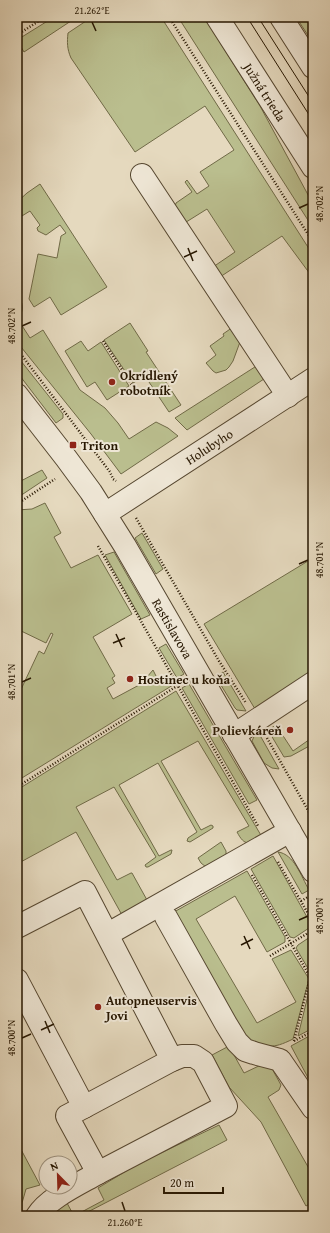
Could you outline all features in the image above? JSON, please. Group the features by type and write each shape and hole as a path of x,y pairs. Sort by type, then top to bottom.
{"street":[{"name":"Južná trieda","path":"217,17 313,166"},
{"path":"281,17 313,67"},
{"path":"142,175 288,396"},
{"name":"Holubyho","path":"105,514 313,379"},
{"name":"Rastislavova","path":"17,395 66,458 105,514 125,546 313,871"},
{"path":"234,735 309,688"},
{"path":"108,934 290,831"},
{"path":"17,927 85,892 172,1060"},
{"path":"166,917 237,1042 245,1050 280,1060 313,1108"},
{"path":"17,980 84,1107"},
{"path":"37,1216 41,1209 55,1198 98,1173 226,1106 203,1062 194,1056 182,1056 67,1116 98,1173"}],"path":[{"path":"17,35 45,17"},
{"path":"169,17 313,242"},
{"path":"17,48 20,52 17,54"},
{"path":"103,341 134,388"},
{"path":"17,349 114,479 118,482 219,661 257,721 313,819"},
{"path":"104,476 110,472"},
{"path":"17,504 57,478 54,473"},
{"path":"96,543 313,922"},
{"path":"17,787 177,686"},
{"path":"249,870 313,982"},
{"path":"301,901 313,894"},
{"path":"270,956 313,930"},
{"path":"294,1042 311,978"}],"green space":[{"path":"54,17 77,17 24,52 17,40"},
{"path":"92,17 161,17 313,255 313,278 282,236 220,277 213,267 235,252 207,209 183,224 174,210 176,203 192,192 185,182 187,180 197,194 209,186 200,172 234,150 205,106 135,152 70,55 67,39 68,33"},
{"path":"178,17 204,17 260,106 313,204 313,228"},
{"path":"296,17 313,17 313,43"},
{"path":"40,184 107,287 61,315 50,297 34,307 29,299 38,254 57,258 61,236 66,233 60,225 46,235 38,231 37,228 40,225 30,211 17,219 17,202"},
{"path":"17,293 21,300 22,307 19,321 30,338 43,330 80,390 105,408 129,439 156,422 168,428 178,436 121,474 17,342"},
{"path":"130,323 148,351 146,352 181,405 169,412 145,376 133,383 104,340"},
{"path":"236,325 240,342 233,361 226,370 216,373 206,363 216,355 210,346"},
{"path":"81,341 88,351 101,342 129,386 107,400 95,382 87,387 65,351"},
{"path":"17,356 63,414 63,418 56,423 17,372"},
{"path":"258,365 270,375 187,430 175,418"},
{"path":"42,470 47,478 17,498 17,483"},
{"path":"45,503 61,533 54,537 71,568 98,555 132,614 93,637 115,676 112,678 115,683 107,688 113,699 141,684 153,670 158,680 168,675 173,685 17,781 17,698 39,651 44,654 53,634 51,633 46,643 17,629 17,510 32,509"},
{"path":"142,533 163,569 156,574 135,538"},
{"path":"114,552 150,615 141,619 105,555"},
{"path":"313,558 313,671 255,709 204,624"},
{"path":"166,644 184,674 177,678 159,648"},
{"path":"223,672 246,711 237,710 235,708 216,677"},
{"path":"189,684 257,800 249,804 182,688"},
{"path":"176,691 262,837 248,843 240,837 237,832 249,826 198,741 161,761 201,830 211,825 213,826 213,828 190,842 187,841 188,838 197,832 158,763 119,785 159,856 172,850 171,854 148,867 145,865 156,857 114,787 76,807 117,880 132,873 147,900 122,915 76,832 17,864 17,790"},
{"path":"276,725 293,751 313,737 313,744 291,756 284,757 268,730"},
{"path":"257,730 279,769 272,768 264,763 252,741"},
{"path":"221,842 226,851 226,857 206,867 198,858"},
{"path":"278,852 284,854 293,861 309,890 302,894"},
{"path":"273,856 312,926 294,938 290,937 251,869"},
{"path":"247,871 285,937 285,942 267,952 235,896 196,919 257,1023 296,1002 272,959 291,950 309,979 293,1039 275,1046 247,1041 174,912"},
{"path":"313,935 313,977 296,948"},
{"path":"311,983 313,986 313,1028 298,1036"},
{"path":"313,1034 313,1087 291,1046"},
{"path":"229,1046 244,1073 263,1064 270,1065 281,1085 279,1090 268,1097 311,1172 313,1171 313,1202 306,1206 261,1122 229,1087 212,1055"},
{"path":"219,1125 227,1140 80,1216 74,1216 104,1200 98,1188 136,1165"},
{"path":"17,1142 38,1181 38,1186 26,1189 22,1203 22,1216 17,1216"},
{"path":"67,1203 74,1216 47,1216"}],"tram line":[{"path":"247,17 313,121"},
{"path":"258,17 313,103"}],"place":[{"name":"Okrídlený robotník","path":"112,382"},
{"name":"Triton","path":"73,445"},
{"name":"Hostinec u koňa","path":"130,679"},
{"name":"Polievkáreň","path":"290,730"},
{"name":"Autopneuservis Jovi","path":"98,1007"}]}
